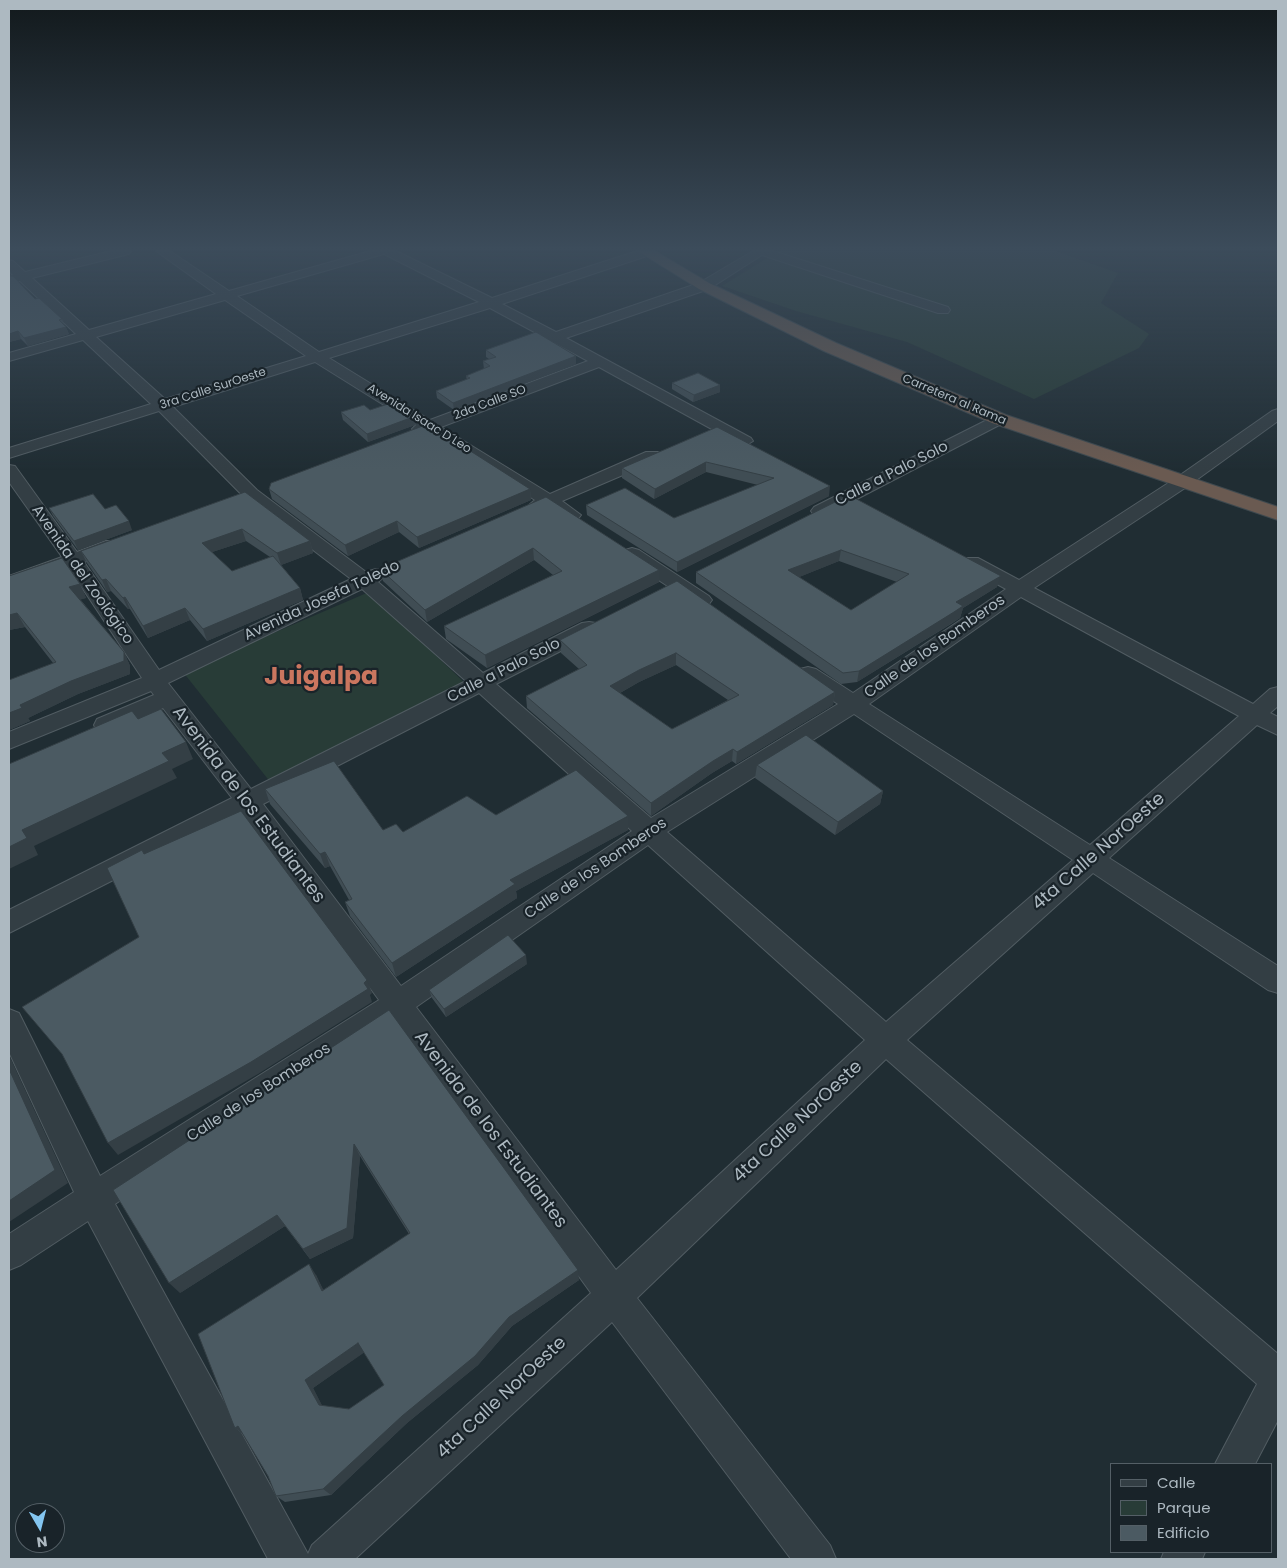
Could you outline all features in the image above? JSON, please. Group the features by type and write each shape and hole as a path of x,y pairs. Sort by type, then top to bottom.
{"highway":[{"name":"Carretera al Rama","path":"783,324 830,347 999,419 1278,514"}],"street":[{"path":"73,324 162,406 251,494 364,580 886,1040 1278,1378"},
{"path":"9,357 126,324"},
{"name":"Avenida Isaac D´Leo","path":"270,324 317,357 430,425 581,521"},
{"name":"3ra Calle SurOeste","path":"9,453 423,324"},
{"path":"531,324 556,337 709,431 762,450"},
{"path":"556,337 593,324"},
{"name":"2da Calle SO","path":"404,436 597,362"},
{"name":"Calle de los Bomberos","path":"9,1253 397,1004 650,831 852,705 1020,588 1182,482 1278,414"},
{"name":"Calle a Palo Solo","path":"806,518 999,419"},
{"path":"522,512 665,450"},
{"name":"Avenida del Zoológico","path":"9,470 73,560 160,690"},
{"path":"9,583 129,539"},
{"path":"622,547 718,611"},
{"path":"960,556 1266,721"},
{"name":"Avenida Josefa Toledo","path":"9,740 160,690 364,580 390,569"},
{"name":"Calle a Palo Solo","path":"9,922 609,618"},
{"path":"789,660 852,705 1278,981"},
{"path":"88,732 160,690"},
{"name":"Avenida de los Estudiantes","path":"160,690 247,801 614,1296 816,1559"},
{"name":"4ta Calle NorOeste","path":"326,1559 614,1296 886,1040 1090,860 1266,721 1278,694"},
{"path":"9,1022 94,1198 290,1559"},
{"path":"1235,1463 1278,1383"}],"green space":[{"path":"843,324 1134,324 1149,334 1139,348 1034,399 907,342"},
{"path":"369,592 468,686 271,783 183,672"}],"building":[{"path":"9,324 63,324 66,327 24,338 18,331 9,334"},
{"path":"536,332 576,356 453,403 436,391 470,378 466,376 490,366 483,361 496,357 486,350"},
{"path":"698,373 720,385 694,395 672,383"},
{"path":"391,403 413,417 367,434 341,412 364,405 370,410"},
{"path":"428,424 530,489 417,537 397,521 345,545 269,489 271,483"},
{"path":"717,427 830,486 677,562 586,505 625,488 674,518 774,478 706,462 655,489 622,468"},
{"path":"245,492 310,541 277,553 242,529 202,543 232,571 273,556 300,588 203,629 185,608 143,626 125,597 123,598 106,579 102,580 81,551"},
{"path":"93,494 105,509 116,505 129,521 74,541 49,508"},
{"path":"849,495 1001,576 956,602 963,606 859,671 843,673 696,572","holes":["841,550 909,574 851,610 788,570"]},
{"path":"546,497 659,570 485,655 444,626 562,571 533,548 425,610 380,569"},
{"path":"62,558 80,584 69,587 124,652 124,661 71,681 20,705 22,708 9,713 9,680 56,662 17,613 9,615 9,576"},
{"path":"677,581 835,692 737,752 733,749 713,761 651,803 526,696 587,665 560,640","holes":["676,653 739,695 672,729 610,686"]},
{"path":"161,709 186,742 162,753 169,761 22,830 27,838 9,847 9,764 132,711 138,719"},
{"path":"806,735 883,791 838,822 757,765"},
{"path":"334,761 383,830 396,824 403,832 467,796 496,815 576,770 628,816 510,880 515,884 392,963 345,902 352,899 325,852 320,854 265,789"},
{"path":"241,811 367,980 364,983 368,989 251,1062 108,1143 62,1054 22,1007 139,937 107,868 142,850 144,854"},
{"path":"508,935 526,955 444,1009 429,990"},
{"path":"389,1010 578,1270 509,1317 475,1356 402,1416 323,1489 276,1496 268,1476 238,1426 235,1428 234,1426 198,1334 309,1264 322,1291 410,1233 354,1144 347,1228 303,1249 277,1215 169,1283 113,1190","holes":["358,1343 384,1385 349,1409 319,1405 305,1380"]},
{"path":"9,1069 55,1170 9,1201"}],"district":[{"name":"Juigalpa","path":"321,678"}]}
